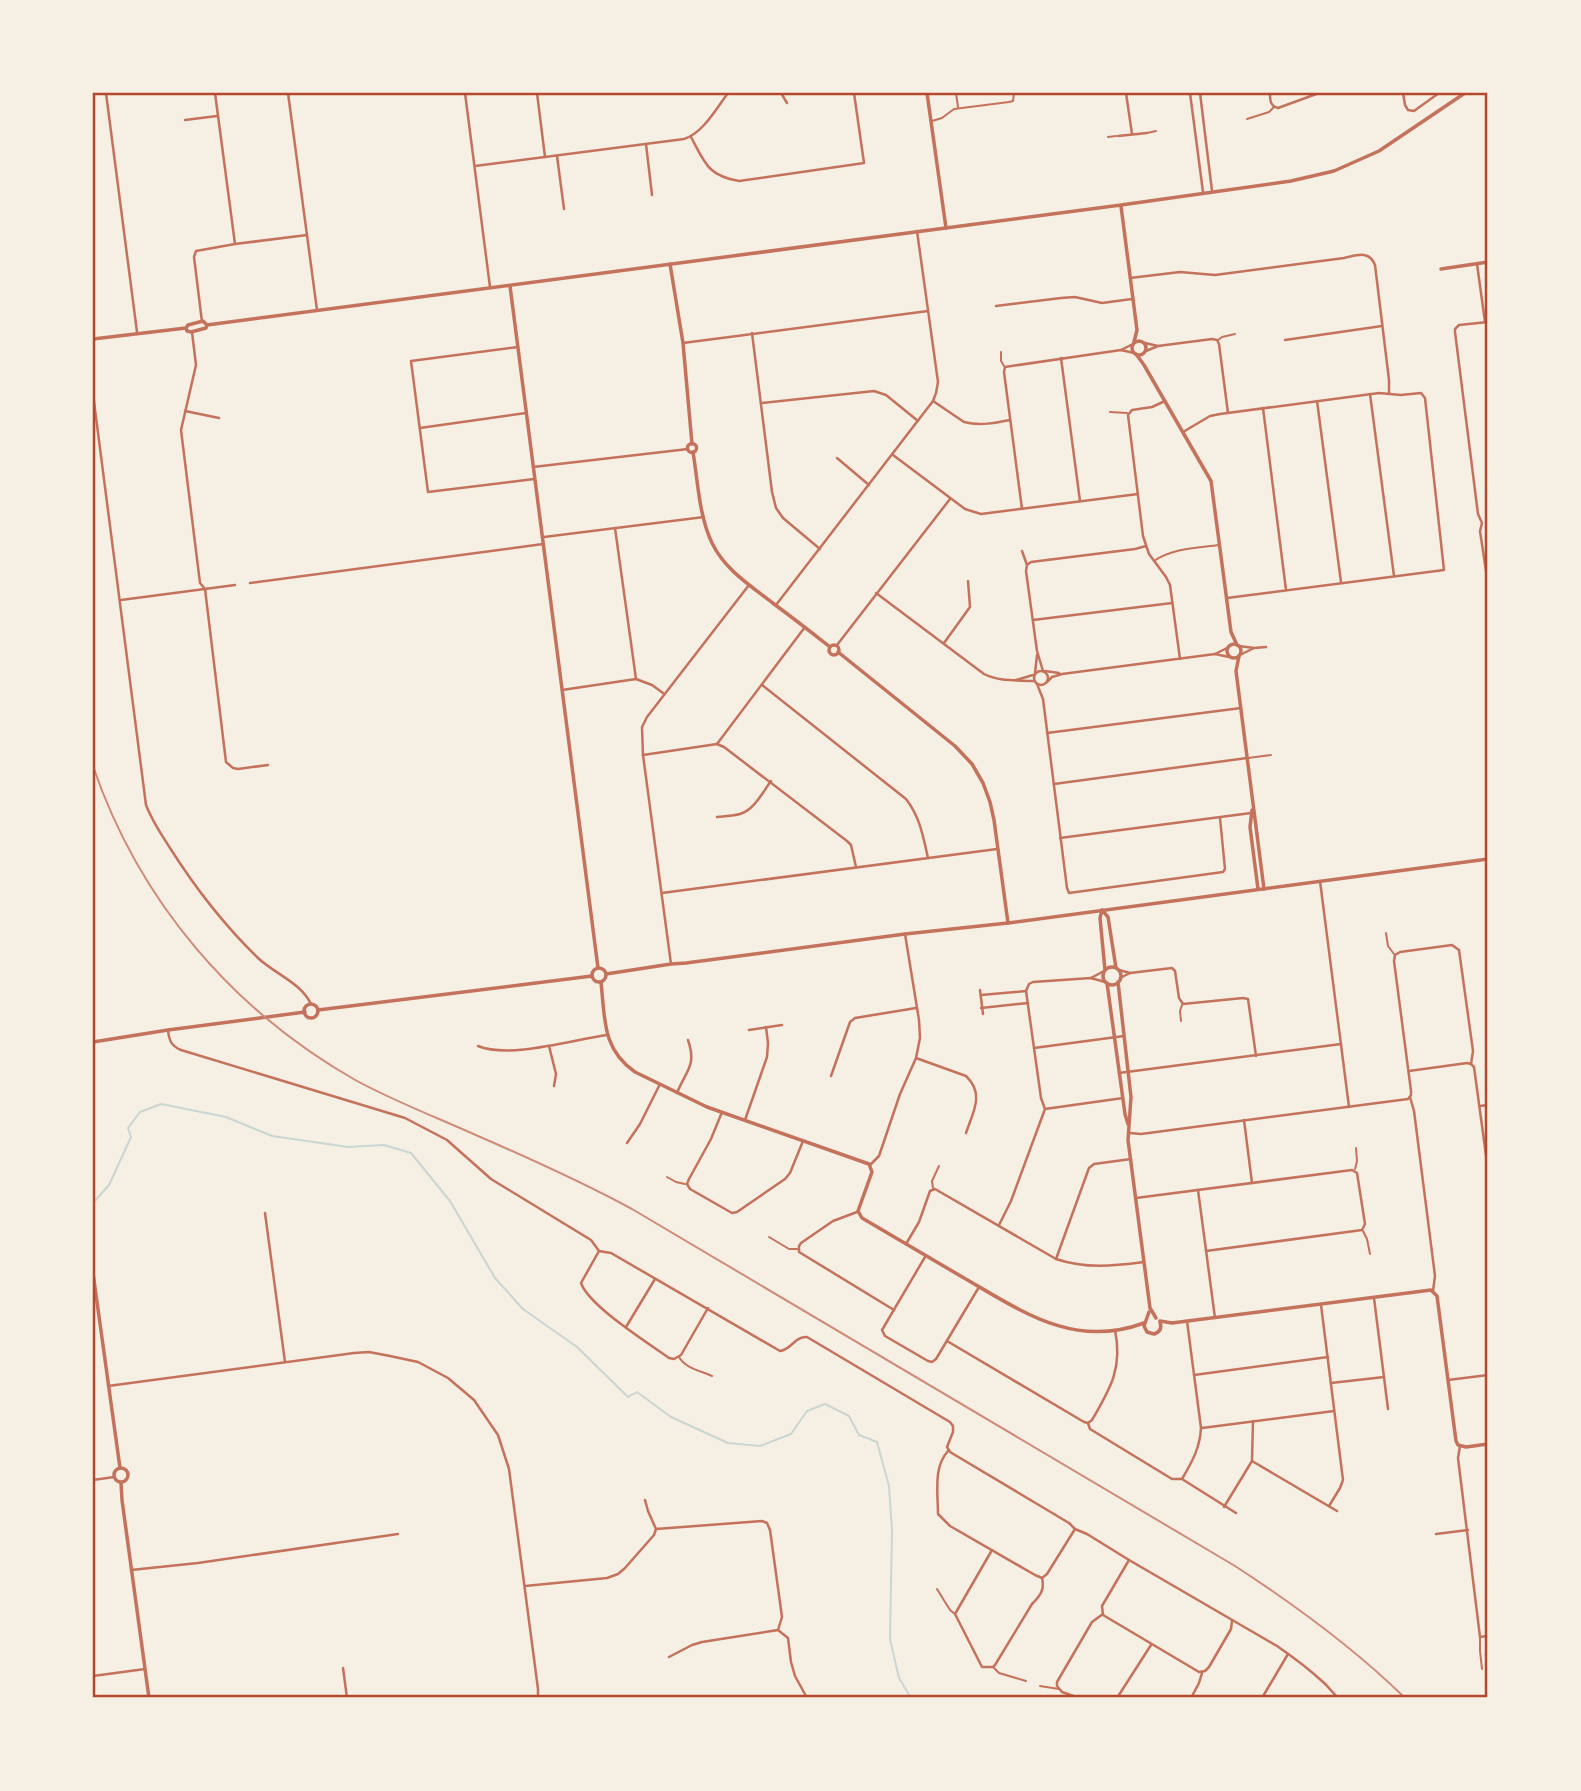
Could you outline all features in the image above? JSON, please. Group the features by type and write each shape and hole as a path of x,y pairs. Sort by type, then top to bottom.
{"street":[{"path":"106,93 137,333"},
{"path":"215,93 235,244"},
{"path":"288,93 317,310"},
{"path":"465,93 491,288"},
{"path":"537,93 545,157"},
{"path":"475,166 691,137 728,93"},
{"path":"780,93 787,103"},
{"path":"691,137 713,172 739,181 864,163 854,93"},
{"path":"927,93 946,228"},
{"path":"1126,93 1132,134"},
{"path":"1191,93 1203,192"},
{"path":"1200,93 1212,191"},
{"path":"1270,93 1274,107 1283,107 1319,93"},
{"path":"1403,93 1408,110 1414,111 1438,93"},
{"path":"186,328 188,332 192,332 206,328 207,325 317,310 1264,186 1342,168 1380,151 1465,93"},
{"path":"185,120 218,116"},
{"path":"1118,136 1147,133"},
{"path":"646,144 652,195"},
{"path":"557,155 564,208"},
{"path":"1121,205 1137,330 1132,349 1211,481 1231,632 1241,650 1236,671"},
{"path":"776,605 933,401 938,382 918,232"},
{"path":"202,321 195,252 307,235"},
{"path":"1130,278 1180,272 1215,275 1364,254 1371,257 1375,265 1389,394"},
{"path":"1441,269 1488,262"},
{"path":"670,264 683,343 692,444 696,447 693,452 711,542 730,569 830,647 831,653 838,652"},
{"path":"1477,264 1487,322 1459,325 1455,332 1478,514 1484,522 1480,531 1488,584"},
{"path":"510,286 598,968"},
{"path":"996,306 1075,297 1102,303 1133,299"},
{"path":"683,343 928,311"},
{"path":"93,339 186,328 202,321 207,325"},
{"path":"1285,340 1382,326"},
{"path":"1137,330 1147,347 1144,365"},
{"path":"192,332 195,365 181,430 200,583 205,589 226,762 238,769 268,765"},
{"path":"752,333 776,508 783,519 820,549"},
{"path":"1022,509 1005,367 1121,350 1139,340 1158,346"},
{"path":"1121,350 1140,355 1158,346 1217,340 1228,413"},
{"path":"518,347 411,361 428,492 534,479"},
{"path":"1061,358 1080,502"},
{"path":"761,403 874,391 886,396 918,421"},
{"path":"1183,432 1210,416 1263,408 1370,394 1421,393 1424,398 1444,570 1227,598"},
{"path":"93,394 143,795 150,816 182,868 230,931 267,966 301,989 311,1004 317,1006 316,1016 311,1018 304,1012"},
{"path":"1370,394 1394,576"},
{"path":"933,401 970,424 1010,420"},
{"path":"1165,401 1128,413 1146,546 1168,581 1180,659"},
{"path":"1317,401 1341,583"},
{"path":"1263,408 1286,590"},
{"path":"185,411 219,418"},
{"path":"420,428 526,413"},
{"path":"688,449 692,444"},
{"path":"533,467 688,449 693,452"},
{"path":"893,455 950,499 965,509 981,514 1138,494"},
{"path":"837,458 869,485"},
{"path":"830,647 837,645 950,499"},
{"path":"542,537 704,517"},
{"path":"615,528 636,679"},
{"path":"250,583 543,544"},
{"path":"1027,565 1031,562 1146,546"},
{"path":"1022,551 1027,565 1037,652 1048,677 1043,699 1069,893 1223,872 1226,869 1220,818"},
{"path":"944,643 970,607 968,581"},
{"path":"119,601 235,584"},
{"path":"671,964 643,755 642,727 664,694 749,585"},
{"path":"876,593 993,678 1042,685 1052,677 1062,674 1215,654 1235,659 1254,648"},
{"path":"1033,621 1172,603"},
{"path":"717,744 805,627"},
{"path":"1231,632 1227,653 1236,671 1264,888"},
{"path":"1215,654 1231,644 1266,647"},
{"path":"837,645 838,652 955,746 972,764 990,802 1008,923"},
{"path":"1037,652 1035,683 1043,699"},
{"path":"1013,680 1038,671 1062,674"},
{"path":"562,690 636,679 652,684 664,694"},
{"path":"762,685 906,799 918,817 928,858"},
{"path":"1047,733 1241,708"},
{"path":"643,755 717,744 724,747 847,841 851,845 856,867"},
{"path":"1054,784 1247,758"},
{"path":"717,817 741,814 752,807 771,781"},
{"path":"1060,838 1253,813"},
{"path":"1253,813 1250,827 1258,889"},
{"path":"662,893 997,849"},
{"path":"606,974 1488,859"},
{"path":"1320,881 1349,1107"},
{"path":"1102,910 1108,917 1119,980 1129,1072 1131,1106 1128,1133 1150,1310 1145,1321 1146,1331"},
{"path":"1102,910 1100,918 1103,977 1106,982 1128,1126"},
{"path":"870,1165 879,1156 900,1094 916,1058 920,1029 905,934"},
{"path":"1433,1291 1435,1276 1414,1111 1409,1097 1409,1071 1394,961 1395,955 1400,952 1452,946 1459,950 1473,1052 1471,1064 1476,1072 1488,1170"},
{"path":"1091,978 1110,967 1130,973 1169,968 1174,969 1182,1004 1248,999 1256,1055"},
{"path":"592,976 596,982 606,978 603,969 598,968"},
{"path":"592,976 598,968"},
{"path":"998,1226 1012,1201 1045,1110 1026,991 1029,984 1091,978 1112,985 1130,973"},
{"path":"318,1010 592,976"},
{"path":"601,982 607,1035 611,1046 625,1065 635,1072 722,1112 870,1165"},
{"path":"980,990 983,1014"},
{"path":"981,995 1026,991"},
{"path":"981,1008 1028,1003"},
{"path":"304,1012 311,1004"},
{"path":"831,1076 850,1022 855,1018 916,1008"},
{"path":"93,1042 304,1012"},
{"path":"749,1030 782,1025"},
{"path":"745,1120 767,1057 766,1027"},
{"path":"168,1030 169,1040 174,1047 181,1050 394,1114 428,1129 447,1140 491,1179 591,1240 599,1251 611,1253 780,1351 788,1349 800,1338 807,1337 945,1418 953,1426 948,1451 940,1460 938,1514 950,1526 1042,1578"},
{"path":"478,1046 490,1050 530,1049 607,1035"},
{"path":"1034,1048 1124,1036"},
{"path":"677,1093 692,1061 693,1054 688,1040"},
{"path":"1119,1073 1341,1044"},
{"path":"549,1046 556,1074 554,1086"},
{"path":"916,1058 966,1076 971,1081 977,1099 966,1133"},
{"path":"1409,1071 1471,1064"},
{"path":"627,1143 660,1084"},
{"path":"1128,1133 1139,1134 1409,1097"},
{"path":"1045,1110 1123,1098"},
{"path":"1480,1106 1488,1105"},
{"path":"722,1112 687,1184 690,1189 732,1213 790,1173 803,1141"},
{"path":"1244,1120 1252,1183"},
{"path":"1056,1259 1089,1168 1094,1164 1131,1159"},
{"path":"858,1212 872,1172 870,1165"},
{"path":"1136,1198 1354,1170 1358,1175 1365,1224 1362,1230 1206,1251"},
{"path":"906,1244 933,1189 1056,1259 1070,1264 1093,1267 1144,1262"},
{"path":"1198,1190 1214,1318"},
{"path":"858,1212 861,1217 1026,1314 1056,1326 1088,1331 1133,1328 1154,1334 1172,1323 1373,1296 1433,1291 1437,1296 1456,1441 1460,1446 1458,1458 1480,1637 1488,1636"},
{"path":"858,1212 833,1221 801,1243 798,1249 801,1255 894,1310"},
{"path":"265,1213 285,1362"},
{"path":"599,1251 581,1283 582,1286 604,1309 669,1358 678,1357 708,1308"},
{"path":"926,1256 882,1330 885,1336 930,1362 936,1359 979,1287"},
{"path":"93,1273 120,1468"},
{"path":"626,1327 656,1278"},
{"path":"1373,1296 1388,1409"},
{"path":"1321,1304 1343,1480 1329,1506"},
{"path":"1150,1310 1158,1319 1161,1329"},
{"path":"1133,1328 1151,1317 1172,1323"},
{"path":"1182,1479 1195,1455 1201,1428 1186,1321"},
{"path":"1088,1423 1109,1391 1114,1377 1118,1357 1115,1330"},
{"path":"947,1341 1088,1423"},
{"path":"108,1386 369,1352 418,1362 449,1378 474,1400 498,1435 509,1469 538,1698"},
{"path":"1194,1375 1328,1357"},
{"path":"1448,1380 1488,1375"},
{"path":"1331,1383 1384,1377"},
{"path":"1201,1428 1335,1410"},
{"path":"1224,1507 1252,1461 1253,1421"},
{"path":"1088,1423 1090,1429 1172,1479 1182,1479 1236,1513"},
{"path":"1460,1446 1488,1444"},
{"path":"948,1451 1069,1523 1075,1530 1087,1534 1289,1654 1326,1684 1336,1698"},
{"path":"1252,1461 1337,1511"},
{"path":"114,1477 116,1470 120,1468"},
{"path":"120,1468 125,1469 128,1475 126,1481 121,1483"},
{"path":"93,1480 114,1477"},
{"path":"114,1477 121,1483"},
{"path":"121,1483 149,1698"},
{"path":"525,1586 618,1574 654,1535 656,1529 645,1500"},
{"path":"656,1529 762,1521 767,1523 782,1617 778,1630"},
{"path":"1042,1578 1075,1530"},
{"path":"1436,1534 1468,1530"},
{"path":"131,1570 398,1534"},
{"path":"992,1550 955,1614 982,1667 993,1667 1031,1604 1038,1599 1042,1578"},
{"path":"1129,1560 1102,1606 1103,1614 1199,1672 1207,1670 1226,1639 1233,1625 1232,1621"},
{"path":"1079,1698 1062,1692 1057,1682 1092,1622 1103,1614"},
{"path":"669,1657 702,1642 778,1630 788,1638 795,1676 807,1698"},
{"path":"1117,1698 1152,1644"},
{"path":"1262,1698 1289,1654"},
{"path":"343,1668 347,1698"},
{"path":"93,1676 145,1669"},
{"path":"1191,1698 1202,1672"}],"lane":[{"path":"956,93 958,108"},
{"path":"931,121 958,108 1013,101 1014,93"},
{"path":"1247,119 1269,112 1274,107"},
{"path":"1147,133 1156,131"},
{"path":"1108,137 1118,136"},
{"path":"1217,340 1235,334"},
{"path":"1001,352 1001,361 1005,367"},
{"path":"1110,412 1128,413"},
{"path":"1153,561 1177,550 1220,545"},
{"path":"1247,758 1271,755"},
{"path":"1386,933 1388,946 1395,955"},
{"path":"1181,1021 1182,1004"},
{"path":"1354,1170 1357,1161 1356,1147"},
{"path":"933,1189 932,1181 939,1166"},
{"path":"667,1177 687,1184"},
{"path":"1362,1230 1370,1254"},
{"path":"769,1237 789,1249 798,1249"},
{"path":"678,1357 688,1366 712,1376"},
{"path":"937,1590 955,1614"},
{"path":"1480,1637 1482,1669"},
{"path":"993,1667 998,1673 1026,1681"},
{"path":"1040,1686 1059,1689"}],"waterway":[{"path":"93,1203 109,1185 131,1137 128,1128 140,1112 161,1104 226,1117 272,1136 348,1147 384,1145 411,1153 450,1201 495,1278 523,1309 577,1347 628,1397 637,1392 671,1417 728,1443 760,1446 791,1434 807,1411 825,1404 849,1416 859,1435 877,1442 889,1486 892,1530 890,1639 899,1678 911,1698"}],"railway":[{"path":"93,766 112,815 136,862 164,907 196,948 231,986 270,1021 312,1053 372,1089 556,1171 632,1209 1235,1566 1323,1628 1405,1698"}]}
